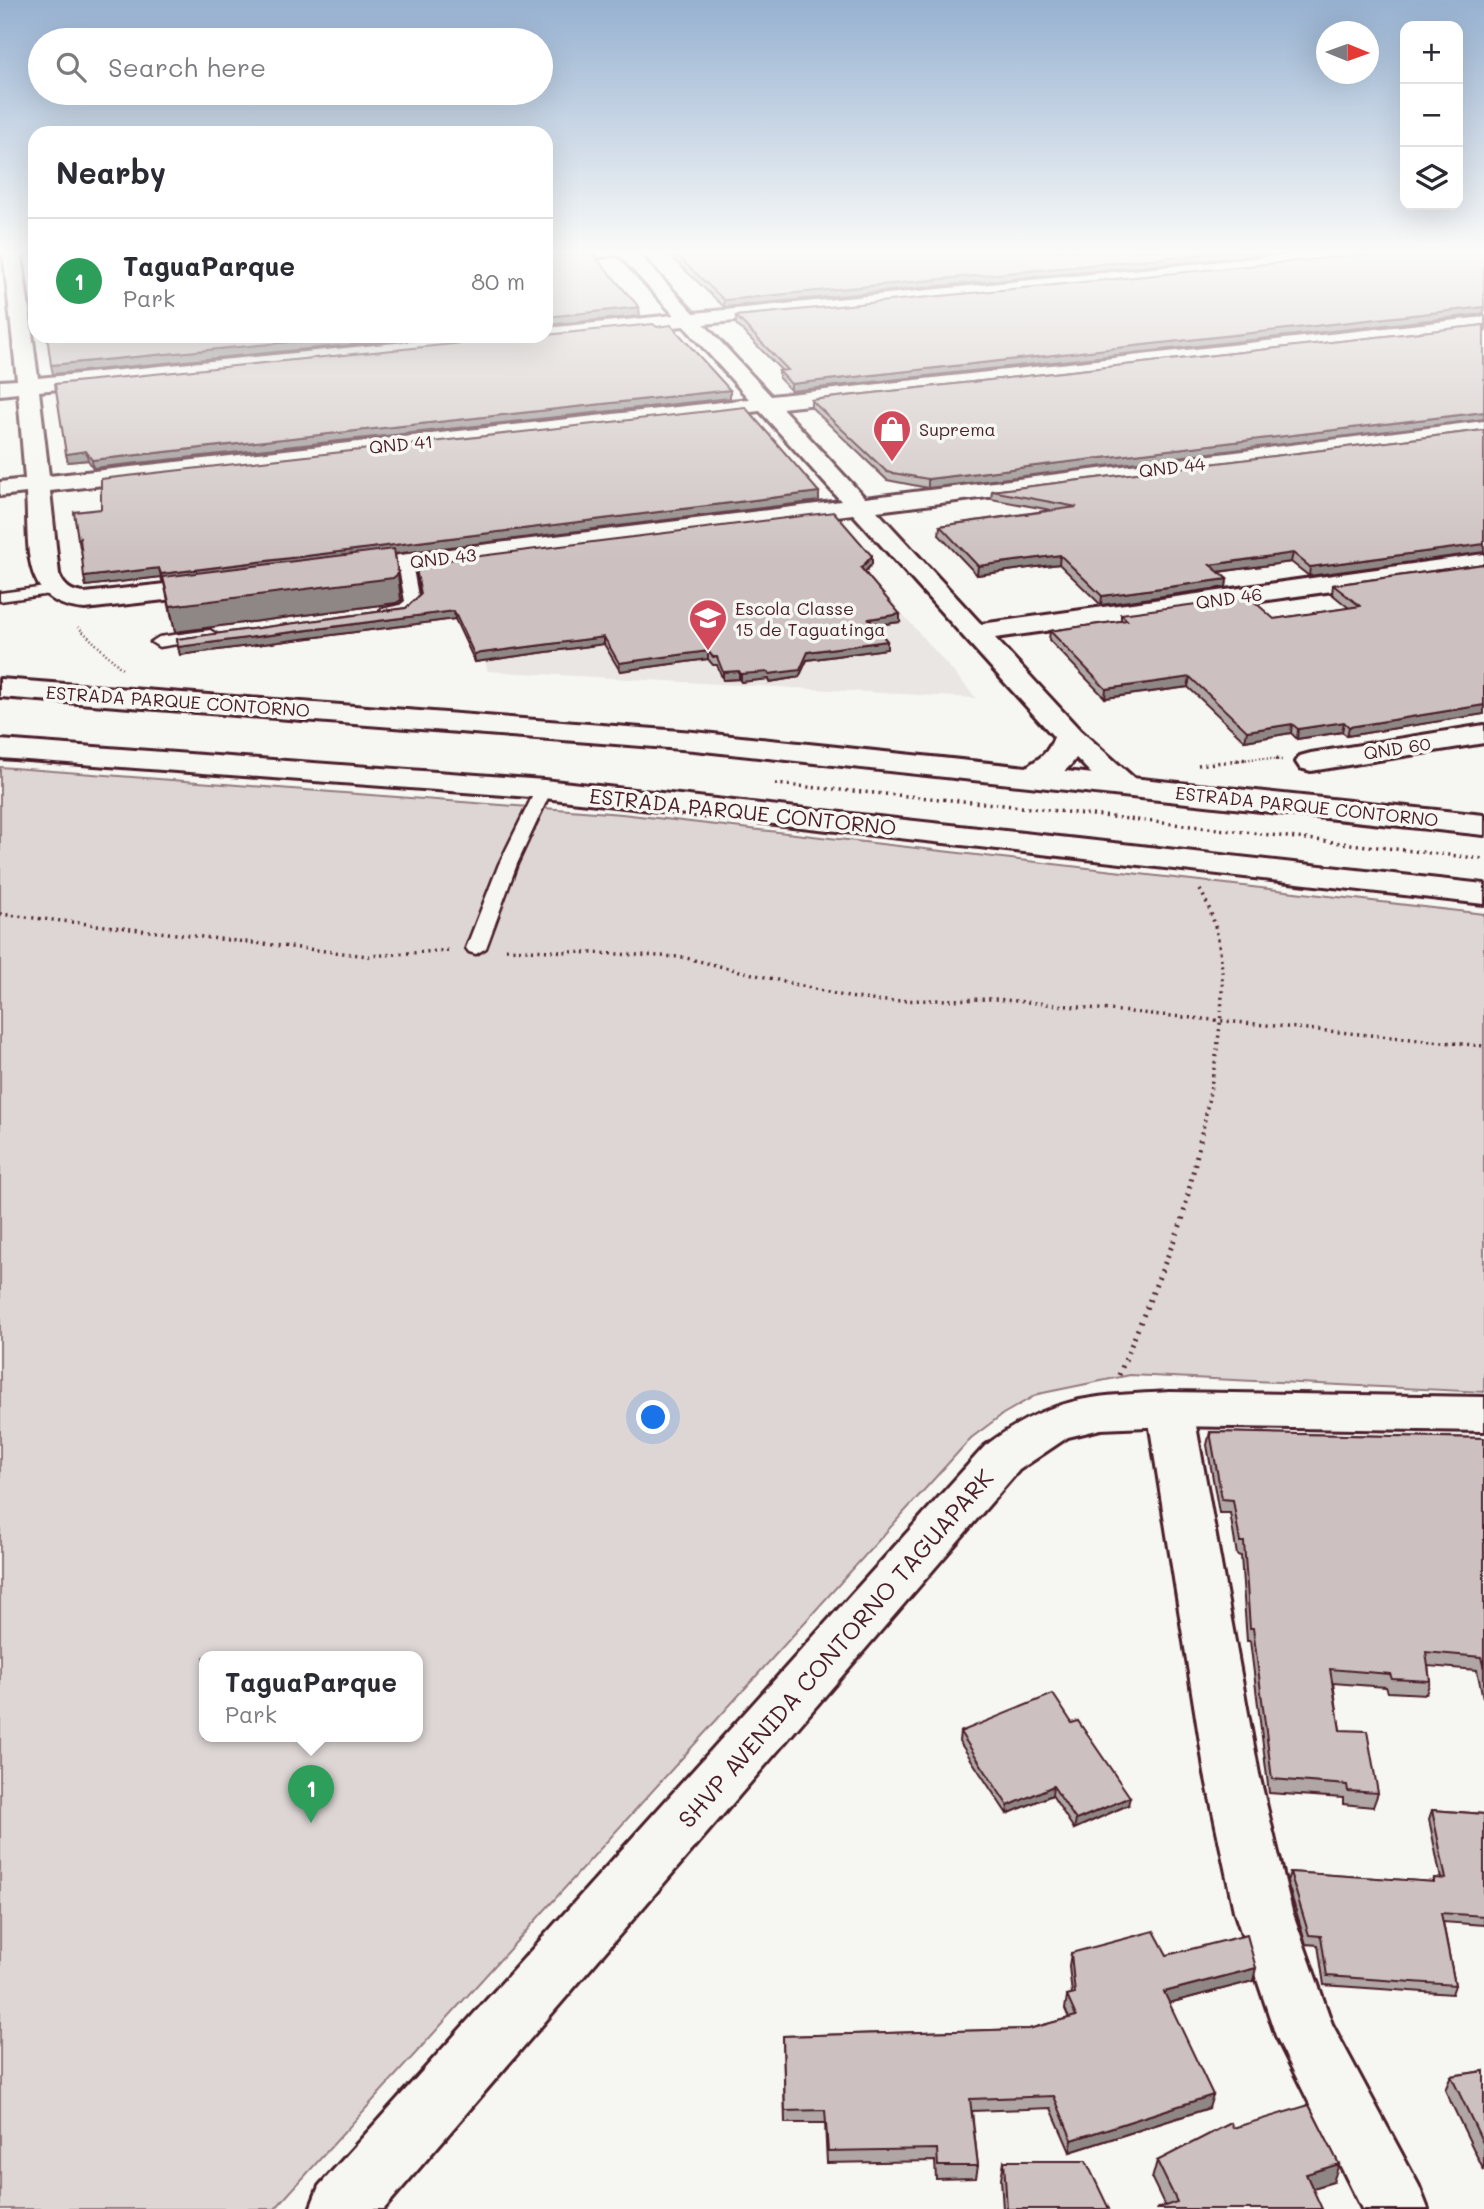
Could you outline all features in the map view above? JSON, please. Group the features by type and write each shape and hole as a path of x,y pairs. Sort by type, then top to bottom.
{"main road":[{"path":"24,353 46,573 61,595 105,599 245,583"},
{"path":"0,388 355,353"},
{"path":"719,353 1069,736 1124,786"},
{"name":"QND 41","path":"0,489 1217,353"},
{"name":"QND 44","path":"860,506 1484,428"},
{"name":"QND 43","path":"325,573 860,506"},
{"name":"QND 46","path":"974,633 1484,562"},
{"name":"ESTRADA PARQUE CONTORNO","path":"0,688 694,741 1484,825"},
{"name":"QND 60","path":"1311,762 1484,734"},
{"path":"1033,777 1061,758 1069,736"},
{"path":"648,801 621,780 625,767 643,753 694,741"},
{"name":"ESTRADA PARQUE CONTORNO","path":"0,749 163,758 544,789 1484,894"},
{"path":"1170,1409 1232,1774 1263,1910 1306,2036 1396,2209"},
{"name":"SHVP AVENIDA CONTORNO TAGUAPARK","path":"342,2209 1002,1458 1026,1440 1074,1416 1101,1412 1170,1409 1484,1414"}],"lane":[{"path":"372,614 401,610 411,604 405,563"},
{"path":"0,597 61,595"},
{"path":"159,642 225,633"},
{"path":"476,948 508,864 544,789"}],"path":[{"path":"61,595 90,642 114,658 124,672 106,695"},
{"path":"1187,793 1199,763 1261,758 1311,762"},
{"path":"1101,1412 1125,1365 1150,1294 1182,1221 1213,1072 1224,969 1209,905 1181,860"},
{"path":"0,914 369,956 476,948 682,957 879,1002 995,999 1217,1018 1484,1046"}],"shaded area":[{"name":"Escola Classe 15 de Taguatinga","path":"872,579 976,698 488,671 475,633"},
{"path":"0,767 622,814 1484,914 1484,1392 1130,1375 1038,1394 1003,1414 971,1438 275,2209 0,2209"}],"building":[{"path":"49,353 174,353 51,365"},
{"path":"362,353 696,353 730,390 92,460 86,451 66,454 55,384"},
{"path":"772,353 1069,353 791,384 779,371 788,370"},
{"path":"1232,353 1484,353 1484,412 928,479 887,472 811,400"},
{"path":"745,407 819,492 161,574 159,568 84,577 74,512 101,509 101,479"},
{"path":"1484,430 1484,544 1310,567 1293,553 1210,565 1227,579 1102,596 1060,555 978,566 940,526 1077,507 992,491"},
{"path":"834,512 872,556 861,568 900,614 869,619 887,641 808,652 800,670 769,674 723,672 717,657 713,657 708,651 619,663 604,637 474,654 454,611 178,647 177,639 406,608 421,594 415,564"},
{"path":"394,549 398,574 393,578 170,606 163,577"},
{"path":"1484,564 1484,705 1349,727 1344,722 1298,729 1292,724 1247,731 1190,677 1106,689 1050,631 1127,620 1121,614 1249,597 1274,619 1360,606 1333,585"},
{"path":"1210,1432 1484,1438 1484,1669 1481,1657 1426,1652 1430,1681 1392,1679 1390,1674 1330,1669 1340,1730 1367,1731 1378,1793 1348,1791 1347,1785 1272,1779 1253,1628 1250,1628 1244,1542 1240,1542 1233,1500 1222,1499"},
{"path":"1053,1694 1072,1723 1078,1721 1130,1797 1076,1820 1053,1786 1008,1806 960,1732"},
{"path":"1432,1810 1484,1814 1484,1916 1441,1913 1455,1985 1327,1976 1321,1936 1309,1935 1290,1872 1434,1882 1434,1878 1446,1879"},
{"path":"1154,1931 1167,1955 1247,1935 1256,1968 1164,1992 1213,2095 1072,2140 1054,2096 970,2099 978,2166 938,2166 937,2149 828,2151 825,2110 785,2111 783,2036 1029,2029 1076,2016 1067,1996 1075,1994 1071,1953"},
{"path":"1484,2071 1484,2145 1451,2076"},
{"path":"1309,2105 1339,2164 1306,2174 1322,2209 1156,2209 1177,2202 1157,2161 1231,2123 1233,2128"},
{"path":"1004,2161 1086,2161 1109,2209 1007,2209"}],"place":[{"name":"Suprema","path":"892,463"},
{"name":"Escola Classe 15 de Taguatinga","path":"708,652"},
{"name":"TaguaParque","path":"311,1823"}]}
